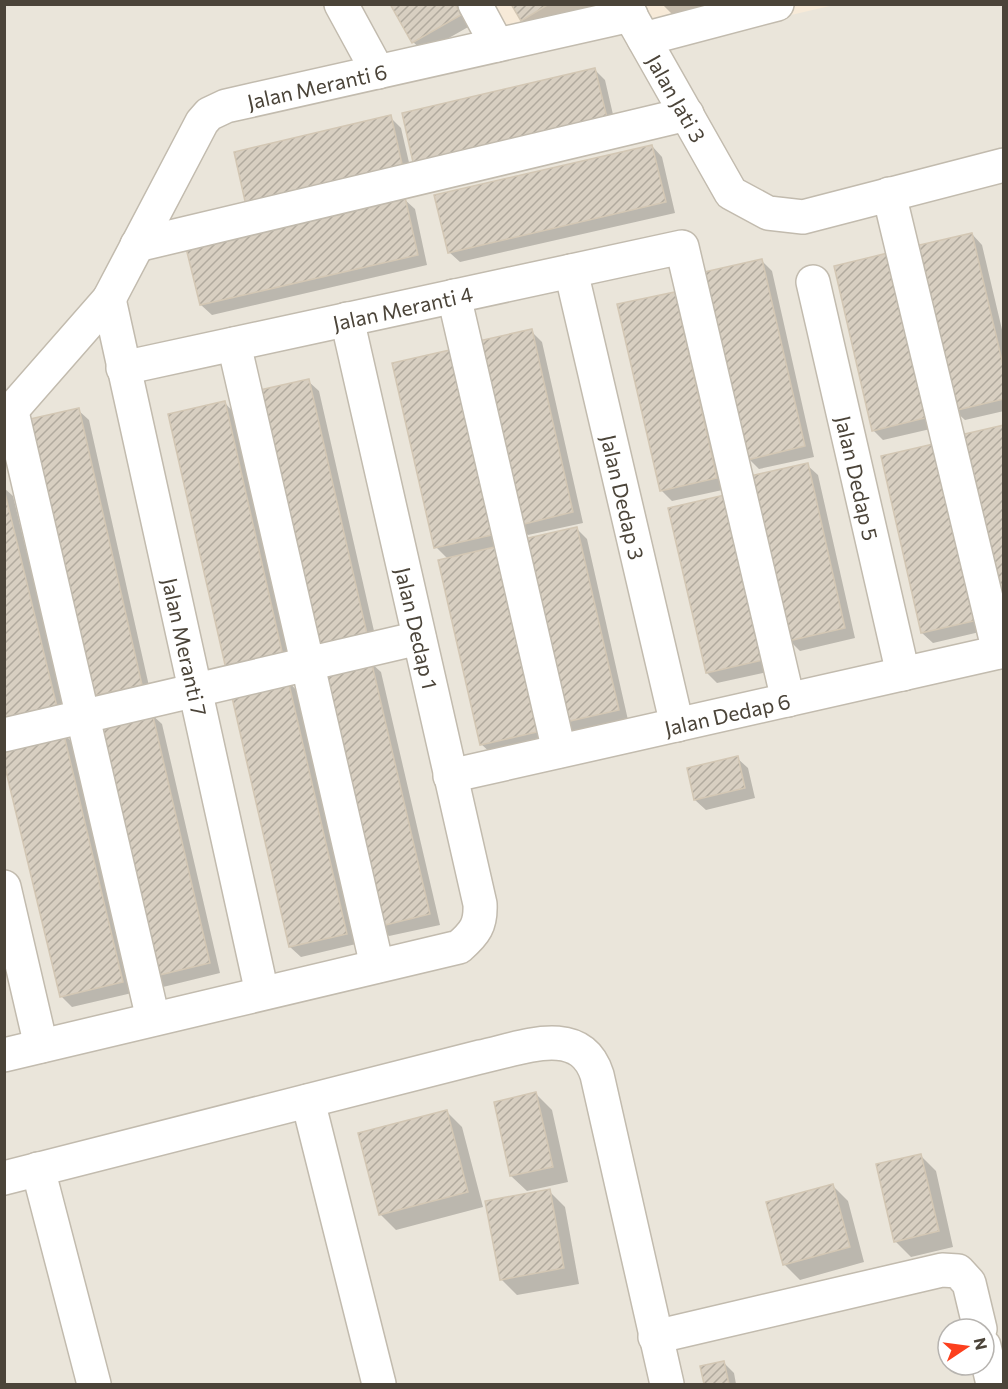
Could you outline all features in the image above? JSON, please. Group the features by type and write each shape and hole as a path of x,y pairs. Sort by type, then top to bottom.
{"street":[{"path":"340,4 378,72"},
{"path":"475,4 497,45"},
{"name":"Jalan Meranti 6","path":"8,416 109,299 184,154 209,114 226,106 497,45 633,19 777,4"},
{"name":"Jalan Jati 3","path":"633,19 731,193 768,213 803,217 889,194"},
{"path":"137,245 687,114"},
{"path":"1001,652 889,194 1002,173"},
{"name":"Jalan Meranti 4","path":"123,368 682,247 788,699"},
{"name":"Jalan Dedap 3","path":"571,271 676,725"},
{"name":"Jalan Dedap 5","path":"813,282 903,674"},
{"path":"454,296 559,751"},
{"name":"Jalan Meranti 7","path":"109,299 262,993"},
{"name":"Jalan Dedap 1","path":"347,319 480,904 481,922 473,935 459,947 377,966"},
{"path":"4,1054 377,966 234,344"},
{"path":"8,416 153,1019"},
{"path":"4,735 419,638"},
{"name":"Jalan Dedap 6","path":"450,776 1001,652"},
{"path":"4,887 41,1046"},
{"path":"4,1178 308,1101 544,1044 566,1042 585,1052 593,1062 597,1075 667,1384"},
{"path":"308,1101 379,1384"},
{"path":"38,1169 94,1384"},
{"path":"655,1337 942,1270 958,1271 969,1283 977,1317"}],"shaded area":[{"path":"5,5 1003,5 1003,1384 5,1384"},
{"path":"490,5 834,5 657,46 639,7 509,38"}],"building":[{"path":"390,4 455,4 461,15 412,43"},
{"path":"511,4 549,4 521,21"},
{"path":"595,68 609,126 415,171 402,113"},
{"path":"391,115 404,173 247,210 234,152"},
{"path":"652,145 666,202 448,253 434,195"},
{"path":"405,197 418,255 200,305 186,248"},
{"path":"972,233 1004,369 1004,399 953,411 915,246"},
{"path":"892,252 929,417 872,431 834,266"},
{"path":"762,259 805,446 747,460 704,272"},
{"path":"675,292 717,478 660,491 617,304"},
{"path":"532,329 573,512 516,526 474,342"},
{"path":"450,350 492,535 434,548 392,363"},
{"path":"309,379 367,634 310,647 251,392"},
{"path":"225,401 283,656 226,669 168,414"},
{"path":"79,408 142,685 85,698 21,421"},
{"path":"1004,425 1004,612 960,435"},
{"path":"938,443 978,620 921,633 881,456"},
{"path":"808,463 845,628 788,641 750,476"},
{"path":"4,489 58,711 4,725"},
{"path":"725,495 763,660 706,673 668,508"},
{"path":"577,527 619,710 561,723 519,540"},
{"path":"495,547 537,732 480,745 438,560"},
{"path":"371,660 430,914 377,927 318,673"},
{"path":"288,680 347,934 289,947 231,693"},
{"path":"152,712 210,963 151,977 92,726"},
{"path":"63,731 123,982 60,997 4,763 4,744"},
{"path":"738,756 745,788 694,800 687,768"},
{"path":"536,1092 553,1167 510,1176 494,1102"},
{"path":"447,1110 468,1192 379,1215 358,1133"},
{"path":"921,1154 939,1231 894,1242 876,1164"},
{"path":"833,1184 850,1247 783,1265 766,1202"},
{"path":"550,1189 564,1268 500,1280 485,1201"},
{"path":"724,1361 729,1384 704,1384 700,1366"}]}
